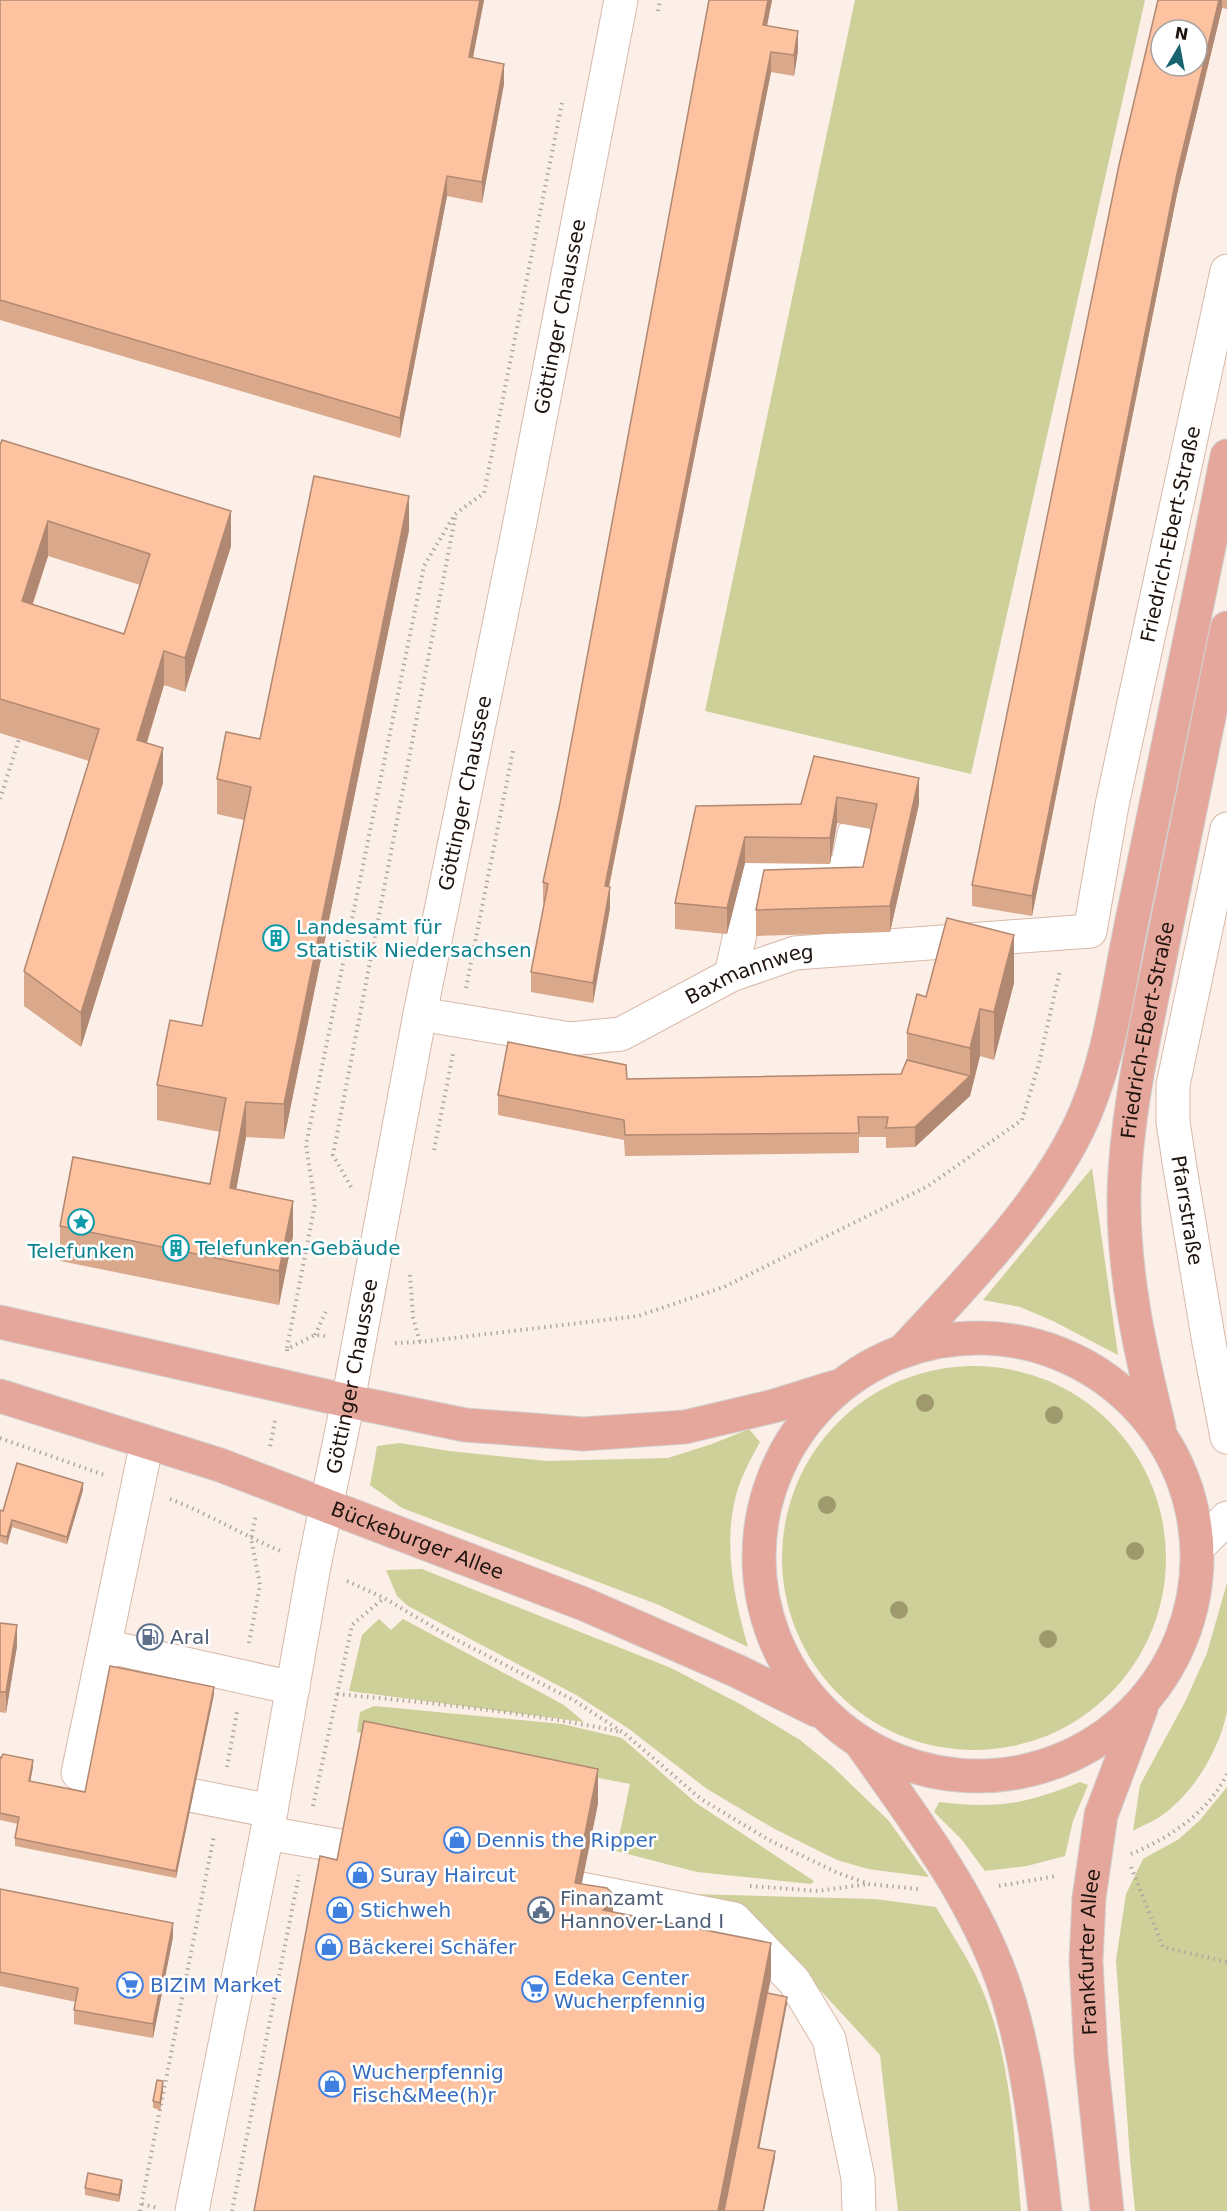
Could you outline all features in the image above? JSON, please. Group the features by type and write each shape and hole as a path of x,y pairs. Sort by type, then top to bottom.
{"main road":[{"name":"Friedrich-Ebert-Straße","path":"903,1351 979,1269 1061,1162 1079,1126 1096,1083 1227,456"},
{"name":"Friedrich-Ebert-Straße","path":"1161,1434 1132,1307 1126,1260 1124,1195 1128,1133 1152,999 1227,628"},
{"path":"0,1322 348,1401 465,1425 582,1434 685,1427 774,1406 842,1385"},
{"path":"1008,1340 1026,1343 1066,1356 1102,1376 1134,1402 1161,1434 1183,1479 1192,1507 1198,1547 1196,1589 1186,1629 1168,1667 1144,1701 1111,1732 1079,1750 1031,1770 987,1776 943,1773 900,1762 860,1742 826,1715 800,1685 779,1649 763,1600 759,1568 761,1526 770,1486 788,1447 812,1414 842,1385 876,1362 903,1351 944,1341 1008,1340"},
{"name":"Bückeburger Allee","path":"0,1396 220,1465 328,1505 584,1604 737,1671 826,1715"},
{"name":"Frankfurter Allee","path":"1107,2211 1091,2056 1086,1961 1089,1898 1101,1815 1144,1701"},
{"path":"860,1742 954,1877 978,1921 998,1968 1013,2018 1026,2077 1044,2211"}],"street":[{"name":"Göttinger Chaussee","path":"192,2211 269,1822 315,1566 420,1014 621,0"},
{"name":"Friedrich-Ebert-Straße","path":"1123,960 1079,932 1112,805 1227,271"},
{"name":"Friedrich-Ebert-Straße","path":"1185,1029 1227,829"},
{"path":"731,975 753,876 846,872 854,834"},
{"name":"Baxmannweg","path":"420,1014 570,1039 621,1034 731,975 795,953 1079,932"},
{"path":"1152,999 1185,1029"},
{"name":"Pfarrstraße","path":"1185,1029 1173,1085 1173,1122 1209,1343 1227,1437"},
{"path":"147,1442 78,1773 269,1822 306,1840 346,1847"},
{"path":"1198,1547 1227,1518"},
{"path":"105,1646 293,1688"},
{"path":"581,1889 734,1919 794,1981 829,2039 858,2178 859,2211"}],"path":[{"path":"287,1349 315,1204 306,1146 424,566 455,514 484,493 564,94"},
{"path":"350,1194 351,1186 333,1155 455,514"},
{"path":"0,799 19,740"},
{"path":"328,1307 315,1335 403,1344 638,1316 724,1287 928,1186 1022,1120 1079,932"},
{"path":"0,1438 203,1512 251,1538 384,1598 445,1634 575,1701 624,1733 700,1798 769,1840 838,1873 868,1884 922,1889"},
{"path":"232,2211 306,1840 352,1625 384,1598"},
{"path":"337,1694 440,1703 563,1720 624,1733"},
{"path":"1127,1856 1179,1829 1205,1804 1227,1774"},
{"path":"1131,1866 1163,1947 1227,1962"},
{"path":"995,1887 1064,1874"}],"green space":[{"path":"855,0 1145,0 971,774 705,711"},
{"path":"1092,1168 1118,1355 1053,1321 1020,1307 983,1300"},
{"path":"974,1366 1011,1370 1047,1381 1081,1398 1110,1422 1134,1451 1158,1502 1166,1558 1162,1595 1151,1631 1134,1665 1110,1694 1081,1718 1030,1742 974,1750 937,1746 901,1735 867,1718 838,1694 814,1665 790,1614 782,1558 786,1521 797,1485 814,1451 838,1422 867,1398 918,1374"},
{"path":"749,1429 760,1442 737,1492 730,1536 733,1581 748,1647 659,1605 402,1508 370,1485 377,1446 400,1443 449,1451 547,1461 668,1458"},
{"path":"422,1569 671,1668 742,1705 800,1740 832,1766 888,1820 929,1877 868,1869 837,1860 773,1828 707,1789 629,1729 578,1696 408,1606 397,1596 386,1570"},
{"path":"1227,1583 1227,1712 1218,1742 1193,1785 1182,1798 1158,1818 1133,1831 1140,1785 1185,1702 1207,1653"},
{"path":"379,1619 391,1630 403,1619 564,1705 584,1722 349,1691 362,1635"},
{"path":"374,1706 562,1724 622,1738 696,1803 814,1881 811,1884 697,1872 616,1851 630,1784 357,1732 360,1712"},
{"path":"1080,1782 1088,1785 1073,1821 1065,1856 1027,1866 985,1871 962,1840 934,1812 939,1802 978,1805 1011,1803"},
{"path":"1227,1787 1227,2211 1135,2211 1116,1960 1126,1894 1143,1859 1179,1839 1200,1820"},
{"path":"693,1894 875,1899 936,1907 973,1970 995,2027 1008,2088 1021,2211 898,2211 880,2055 750,1914 690,1904"}],"building":[{"path":"0,0 480,0 469,57 504,64 482,182 447,176 400,418 0,300"},
{"path":"709,0 768,0 763,25 798,31 794,55 771,52 605,886 610,887 593,983 531,972 548,884 543,882 560,803"},
{"path":"1158,0 1219,0 1209,41 1209,18 1154,18"},
{"path":"1149,38 1149,78 1200,78 1177,174 1032,896 972,885 1119,165"},
{"path":"2,440 231,511 185,658 164,651 137,740 163,748 81,1013 24,971 99,729 0,699 0,445","holes":["48,521 150,554 124,634 22,601"]},
{"name":"Landesamt für Statistik Niedersachsen","path":"314,476 409,496 284,1104 246,1102 230,1188 293,1201 279,1271 60,1226 73,1157 210,1184 226,1098 157,1085 170,1020 202,1026 251,787 217,779 226,732 260,739"},
{"path":"814,756 919,778 890,906 756,910 764,870 863,867 877,804 837,797 830,838 745,837 727,908 675,903 696,806 801,804"},
{"path":"947,918 1014,935 994,1012 980,1009 970,1048 907,1033 917,994 926,997"},
{"path":"508,1042 626,1065 627,1079 901,1074 907,1060 970,1076 915,1127 886,1128 888,1117 858,1117 859,1133 625,1135 624,1120 498,1095"},
{"path":"17,1463 83,1483 67,1537 12,1520 7,1537 0,1535 0,1510 3,1511"},
{"path":"0,1623 17,1625 6,1692 0,1692"},
{"path":"110,1666 214,1687 176,1871 15,1838 19,1817 0,1813 0,1757 3,1754 33,1760 29,1781 85,1792"},
{"name":"Edeka Center Wucherpfennig","path":"364,1721 598,1769 575,1883 607,1888 613,1894 612,1902 603,1910 771,1943 718,2211 254,2211 320,1856 337,1860"},
{"path":"0,1889 173,1923 153,2024 74,2010 78,1988 0,1972"},
{"path":"767,1993 787,1997 758,2148 775,2151 763,2211 724,2211"},
{"path":"157,2080 163,2081 160,2103 153,2101"},
{"path":"88,2173 122,2180 119,2195 85,2188"}],"place":[{"name":"Landesamt für Statistik Niedersachsen","path":"276,938"},
{"name":"Telefunken","path":"81,1222"},
{"name":"Telefunken-Gebäude","path":"176,1248"},
{"name":"Aral","path":"150,1637"},
{"name":"Dennis the Ripper","path":"457,1840"},
{"name":"Suray Haircut","path":"360,1875"},
{"name":"Stichweh","path":"340,1910"},
{"name":"Finanzamt Hannover-Land I","path":"541,1910"},
{"name":"Bäckerei Schäfer","path":"329,1947"},
{"name":"BIZIM Market","path":"130,1985"},
{"name":"Edeka Center Wucherpfennig","path":"535,1989"},
{"name":"Wucherpfennig Fisch&Mee(h)r","path":"332,2084"}]}
